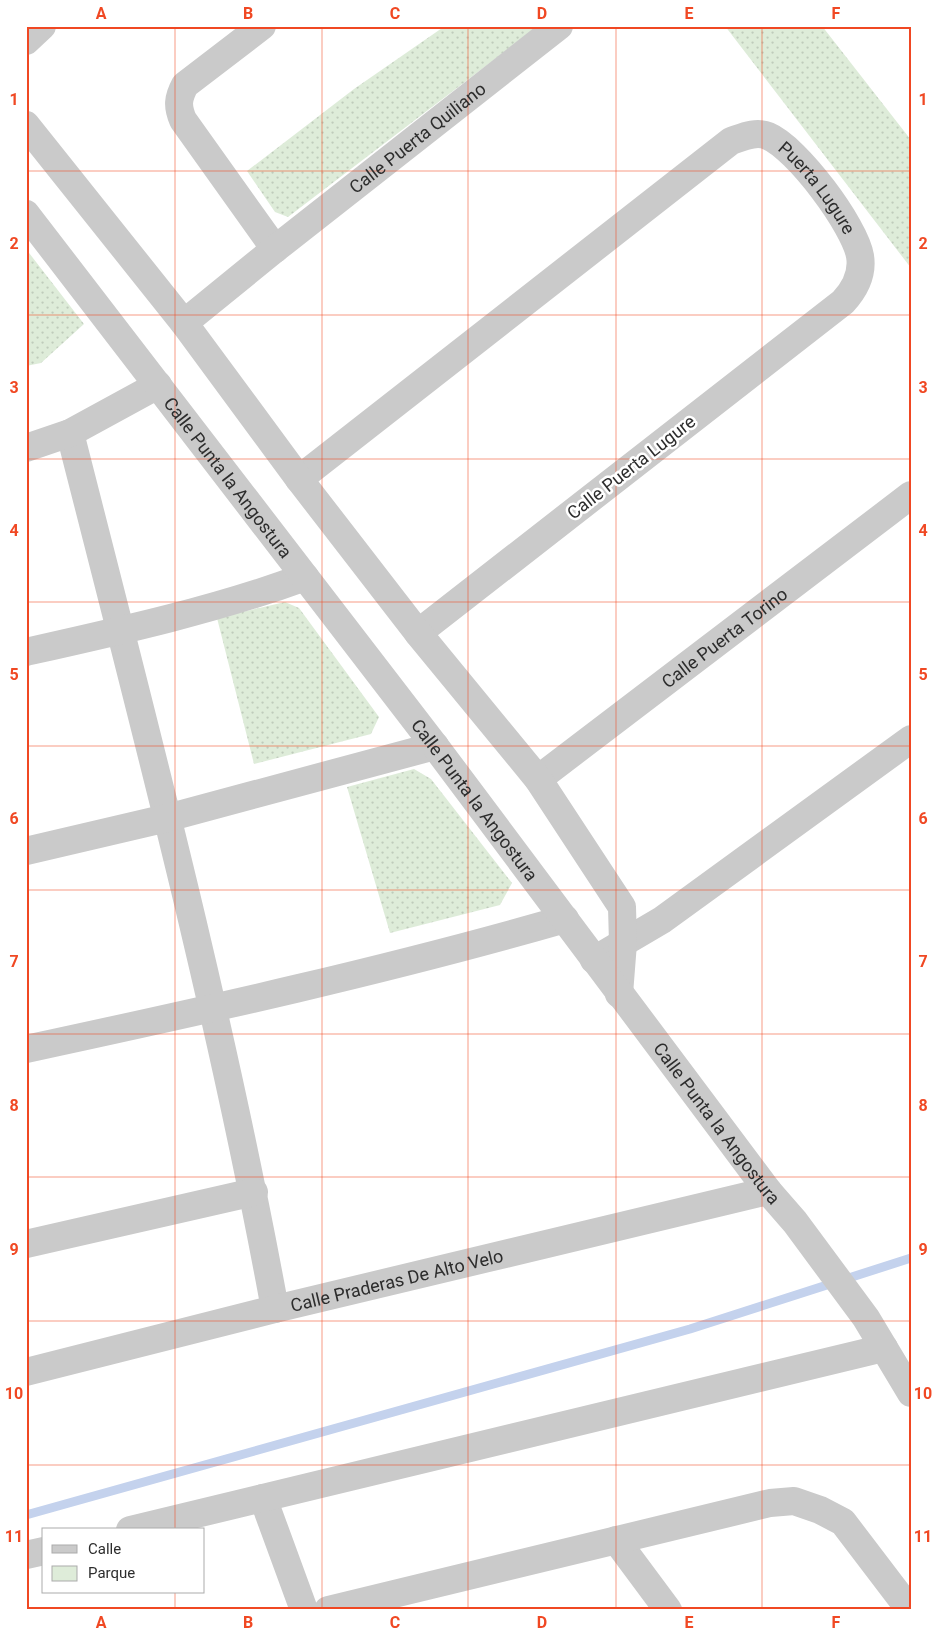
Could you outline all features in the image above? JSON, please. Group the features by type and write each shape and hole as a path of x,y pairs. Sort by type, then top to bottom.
{"street":[{"path":"26,41 42,26"},
{"path":"262,26 185,85 179,97 178,108 182,120 275,248"},
{"name":"Calle Puerta Quiliano","path":"184,323 275,248 559,26"},
{"path":"26,125 184,323 299,479 418,633 538,779 622,907 623,943 620,994"},
{"name":"Puerta Lugure","path":"299,479 714,154 731,141 750,134 768,136 790,150 824,190 855,240 860,258 859,276 854,290 843,302"},
{"name":"Calle Punta la Angostura","path":"26,214 435,746 768,1191 795,1222 866,1318 911,1393"},
{"name":"Calle Puerta Lugure","path":"418,633 843,302"},
{"path":"26,448 70,433 158,385"},
{"path":"70,433 167,818 212,1009 254,1192 275,1309"},
{"name":"Calle Puerta Torino","path":"538,779 911,495"},
{"path":"26,652 120,631 262,593 305,577"},
{"path":"594,960 662,920 911,739"},
{"path":"26,851 167,818 435,746"},
{"path":"26,1049 212,1009 509,936 565,920"},
{"name":"Calle Praderas De Alto Velo","path":"26,1372 275,1309 768,1191"},
{"path":"26,1244 254,1192"},
{"path":"138,1528 884,1348"},
{"path":"263,1498 304,1610"},
{"path":"328,1610 406,1601 616,1540 770,1502 794,1502 820,1510 843,1522 910,1610"},
{"path":"616,1540 668,1610"},
{"path":"26,1555 42,1551"}],"green space":[{"path":"445,26 538,26 288,217 275,212 247,171 354,89"},
{"path":"725,26 822,26 911,140 911,268"},
{"path":"26,249 84,324 41,363 26,366"},
{"path":"285,602 299,608 379,717 371,734 254,764 217,618"},
{"path":"414,769 431,779 512,883 500,905 390,933 347,787"}],"waterway":[{"path":"26,1515 690,1329 911,1258"}]}
